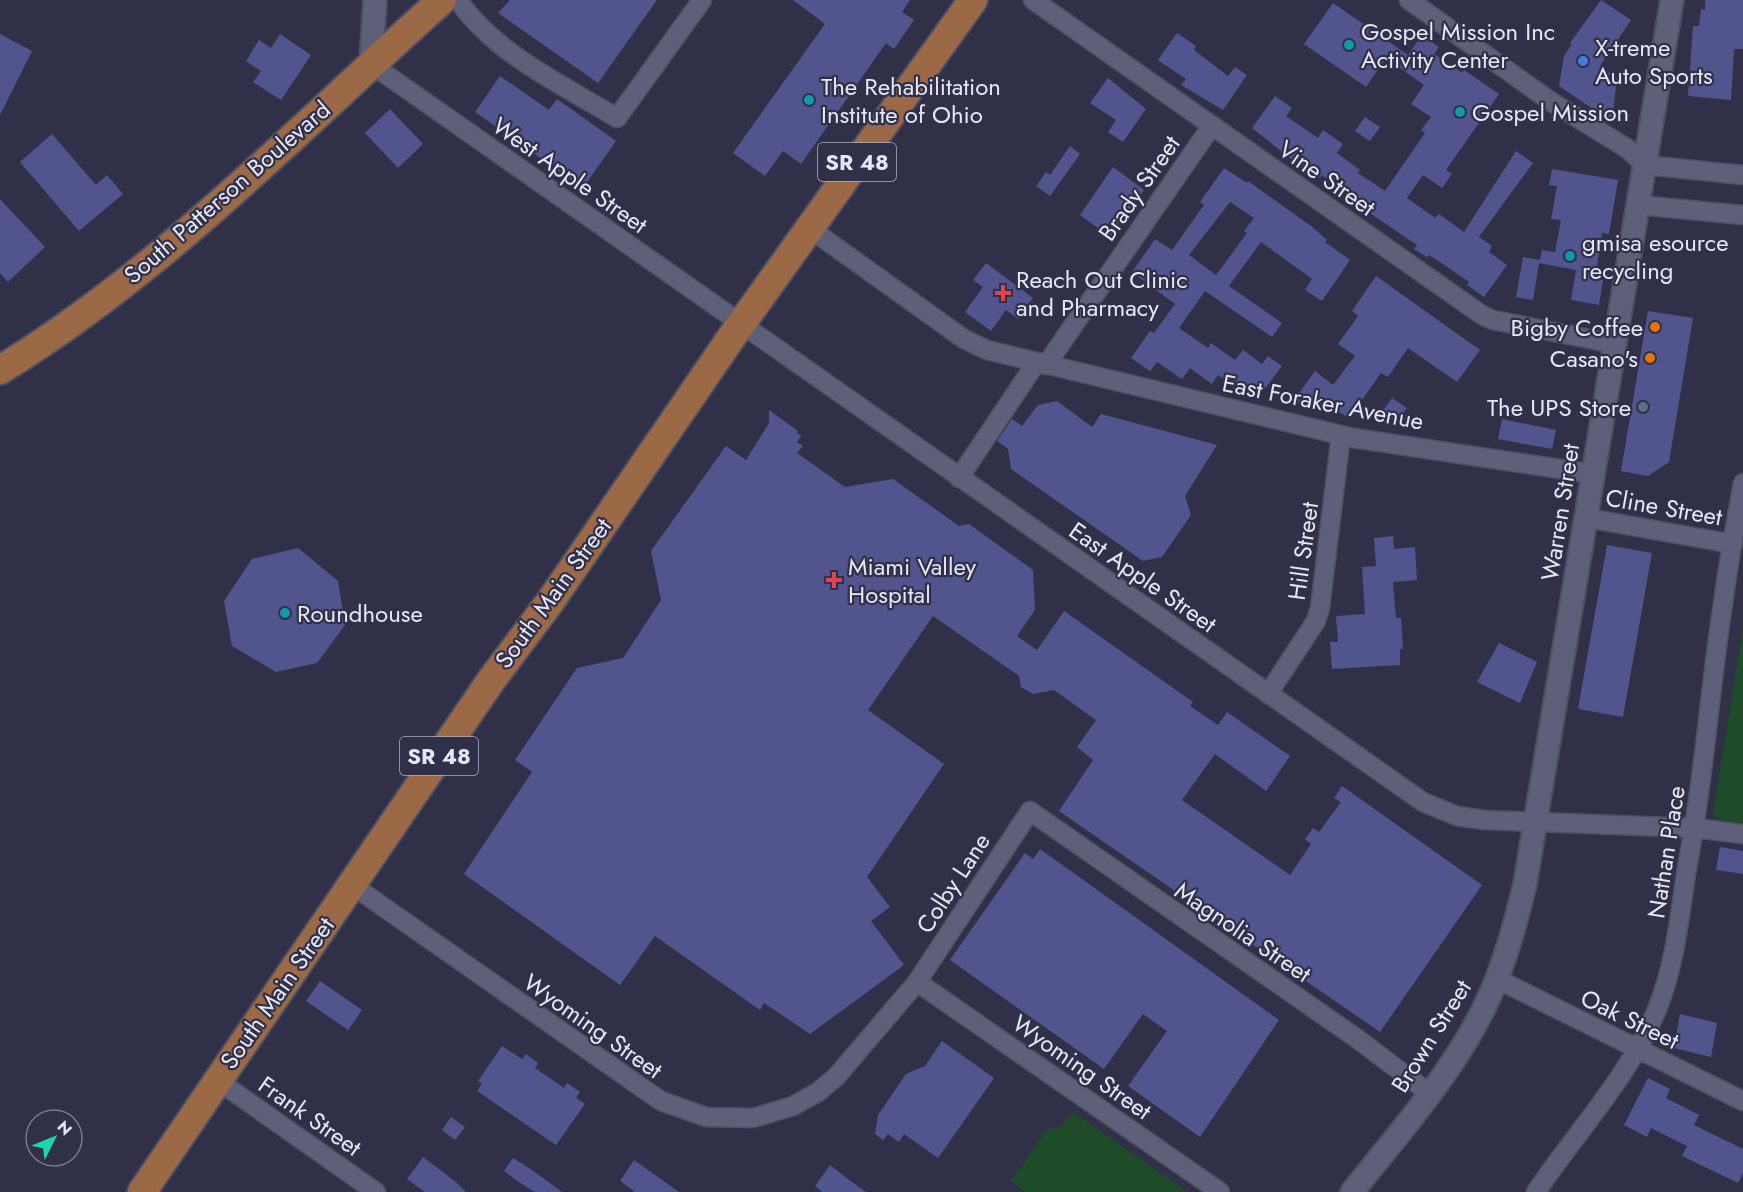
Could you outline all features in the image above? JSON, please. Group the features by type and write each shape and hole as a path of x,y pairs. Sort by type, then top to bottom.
{"main road":[{"name":"South Patterson Boulevard","path":"0,370 95,307 192,228 442,0"},
{"name":"South Main Street","path":"142,1192 489,682 552,598 741,324 973,0"}],"street":[{"path":"371,64 375,0"},
{"path":"458,0 472,20 525,62 617,118 702,0"},
{"name":"Vine Street","path":"1033,0 1211,127 1487,317 1615,344"},
{"path":"1409,0 1550,101 1628,149 1645,165 1743,175"},
{"name":"Warren Street","path":"1536,820 1672,0"},
{"name":"West Apple Street","path":"371,64 741,324"},
{"name":"Brady Street","path":"959,478 1211,127"},
{"path":"1638,205 1743,215"},
{"name":"East Foraker Avenue","path":"809,228 964,339 987,350 1341,435 1593,474"},
{"name":"East Apple Street","path":"741,324 1423,802 1457,816 1484,820 1536,820 1695,828 1743,834"},
{"name":"Hill Street","path":"1268,694 1317,621 1341,435"},
{"name":"Nathan Place","path":"1536,1192 1608,1095 1637,1050 1657,1009 1676,951 1695,828 1722,604 1743,483"},
{"name":"Cline Street","path":"1587,518 1733,544"},
{"name":"Colby Lane","path":"829,1083 917,981 1030,811"},
{"name":"Magnolia Street","path":"1030,811 1359,1040 1429,1093"},
{"name":"Brown Street","path":"1352,1192 1429,1093 1472,1029 1497,979 1516,922 1536,820"},
{"name":"Wyoming Street","path":"352,885 652,1096 681,1111 706,1118 753,1118 794,1106 829,1083"},
{"name":"Oak Street","path":"1497,979 1743,1101"},
{"name":"Wyoming Street","path":"917,981 1220,1192"},
{"name":"Frank Street","path":"217,1080 376,1192"}],"green space":[{"path":"1743,627 1743,823 1721,820 1713,815"},
{"path":"1073,1112 1187,1192 1025,1192 1011,1181 1047,1130 1062,1126"}],"building":[{"path":"510,0 657,0 598,83 498,13"},
{"name":"The Rehabilitation Institute of Ohio","path":"793,0 910,0 902,12 914,20 894,49 886,43 801,164 783,151 765,176 733,153 825,24"},
{"name":"X-treme Auto Sports","path":"1601,0 1631,20 1600,66 1617,78 1612,122 1559,86 1564,56 1572,44 1570,43"},
{"path":"1705,0 1743,0 1743,49 1734,49 1731,100 1688,96 1693,26 1699,26 1701,9 1705,10"},
{"path":"1333,3 1408,55 1422,35 1439,47 1434,54 1462,73 1464,70 1499,94 1446,170 1452,174 1442,188 1423,175 1407,198 1435,218 1439,214 1464,232 1516,151 1533,163 1479,237 1492,246 1489,252 1507,265 1484,297 1467,285 1469,282 1429,255 1427,257 1414,249 1417,245 1346,197 1348,194 1322,175 1320,178 1295,162 1252,128 1275,96 1292,108 1286,116 1318,138 1323,130 1343,144 1337,153 1360,170 1358,173 1385,191 1425,133 1421,130 1431,117 1411,104 1424,85 1386,58 1366,87 1304,44"},
{"path":"1177,33 1196,46 1194,50 1228,76 1235,67 1247,75 1223,110 1181,85 1186,79 1158,60"},
{"path":"0,34 32,51 0,115"},
{"path":"280,34 311,55 281,100 253,82 261,71 246,61 259,40 271,48"},
{"path":"500,76 549,110 557,99 616,141 583,188 475,112"},
{"path":"1108,78 1146,109 1123,142 1108,132 1116,120 1090,103"},
{"path":"390,109 423,144 398,168 365,133"},
{"path":"1365,117 1380,127 1370,141 1355,131"},
{"path":"52,134 96,185 107,175 123,194 79,231 20,162"},
{"path":"1070,146 1080,154 1050,196 1036,186 1046,172 1050,175"},
{"path":"1113,167 1144,190 1110,237 1080,215"},
{"path":"1224,168 1247,183 1248,181 1311,226 1327,240 1325,242 1350,260 1322,301 1305,290 1312,279 1261,242 1229,286 1282,323 1272,337 1205,291 1179,328 1208,348 1211,343 1235,360 1243,350 1262,364 1268,356 1282,366 1260,395 1242,381 1236,389 1218,375 1212,384 1190,368 1182,379 1157,362 1150,371 1131,358 1150,331 1154,333 1175,304 1132,272 1155,239 1172,250 1204,205 1200,202","holes":["1230,202 1254,218 1244,231 1247,233 1216,275 1189,255"]},
{"path":"1552,169 1618,180 1609,234 1602,233 1595,279 1603,280 1599,305 1571,300 1576,270 1539,263 1533,300 1516,297 1523,257 1540,260 1542,250 1555,252 1561,220 1551,219 1557,186 1549,185"},
{"path":"0,199 45,247 8,282 0,273"},
{"name":"Reach Out Clinic and Pharmacy","path":"986,263 1033,298 1018,319 1006,310 991,331 965,312 983,287 973,280"},
{"path":"1376,276 1480,350 1457,382 1408,348 1388,377 1381,373 1349,418 1336,410 1333,414 1315,401 1308,410 1294,400 1315,371 1333,385 1355,356 1338,344 1358,316 1352,311"},
{"path":"1648,311 1693,318 1669,462 1648,476 1621,471"},
{"path":"1392,398 1407,408 1396,422 1382,412"},
{"path":"1057,401 1092,427 1101,414 1217,445 1185,496 1191,515 1162,557 1143,561 1011,469 1008,449 997,441 1012,419 1022,426 1038,405"},
{"path":"769,410 798,431 797,433 801,436 797,442 803,446 797,453 845,487 893,479 959,526 969,524 1033,570 1035,610 1017,636 1037,650 1064,611 1193,702 1190,706 1218,725 1227,712 1290,756 1266,791 1215,754 1182,800 1290,875 1311,844 1305,839 1313,828 1319,832 1341,802 1334,798 1342,786 1482,885 1380,1032 1059,811 1093,760 1077,747 1096,720 1054,690 1033,694 1021,687 1019,676 933,616 868,710 944,764 867,877 890,907 871,921 904,965 810,1034 764,1003 760,1010 655,936 620,985 464,874 532,772 515,760 577,668 623,658 661,600 651,551 726,446 746,460 769,423"},
{"path":"1502,419 1556,430 1552,449 1498,439"},
{"path":"1393,536 1394,549 1415,547 1417,580 1393,582 1396,618 1401,618 1403,649 1400,649 1400,665 1332,669 1330,642 1338,642 1336,616 1365,614 1362,567 1376,566 1374,538"},
{"path":"1607,545 1652,553 1623,717 1578,709"},
{"name":"Roundhouse","path":"298,548 338,581 345,625 317,663 276,672 232,646 224,601 252,559"},
{"path":"1499,643 1537,662 1520,703 1477,682"},
{"path":"1720,847 1743,851 1743,874 1716,870"},
{"path":"1040,849 1279,1020 1200,1137 1128,1086 1167,1031 1143,1014 1104,1069 950,960 1025,853 1033,859"},
{"path":"320,981 362,1010 348,1030 306,1001"},
{"path":"1680,1014 1717,1023 1711,1057 1674,1048"},
{"path":"942,1041 994,1078 938,1158 904,1134 899,1142 888,1134 883,1140 875,1134 878,1115 906,1074 925,1066"},
{"path":"502,1046 522,1059 526,1054 538,1063 535,1068 564,1088 567,1083 580,1092 576,1098 585,1104 556,1145 477,1091 482,1084 478,1081"},
{"path":"1648,1078 1670,1089 1666,1098 1699,1115 1694,1125 1743,1149 1743,1173 1738,1183 1682,1156 1687,1146 1651,1128 1647,1137 1624,1125"},
{"path":"451,1117 465,1127 455,1140 442,1130"},
{"path":"423,1157 466,1192 425,1192 407,1179"},
{"path":"513,1158 562,1192 535,1192 517,1181 504,1171"},
{"path":"634,1160 679,1192 635,1192 620,1181"},
{"path":"830,1165 866,1192 822,1192 815,1186"}],"place":[{"name":"Gospel Mission Inc Activity Center","path":"1349,45"},
{"name":"X-treme Auto Sports","path":"1583,61"},
{"name":"The Rehabilitation Institute of Ohio","path":"809,100"},
{"name":"Gospel Mission","path":"1460,112"},
{"name":"gmisa esource recycling","path":"1570,256"},
{"name":"Reach Out Clinic and Pharmacy","path":"1003,293"},
{"name":"Bigby Coffee","path":"1655,327"},
{"name":"Casano's","path":"1650,358"},
{"name":"The UPS Store","path":"1643,407"},
{"name":"Miami Valley Hospital","path":"834,580"},
{"name":"Roundhouse","path":"285,613"}]}
